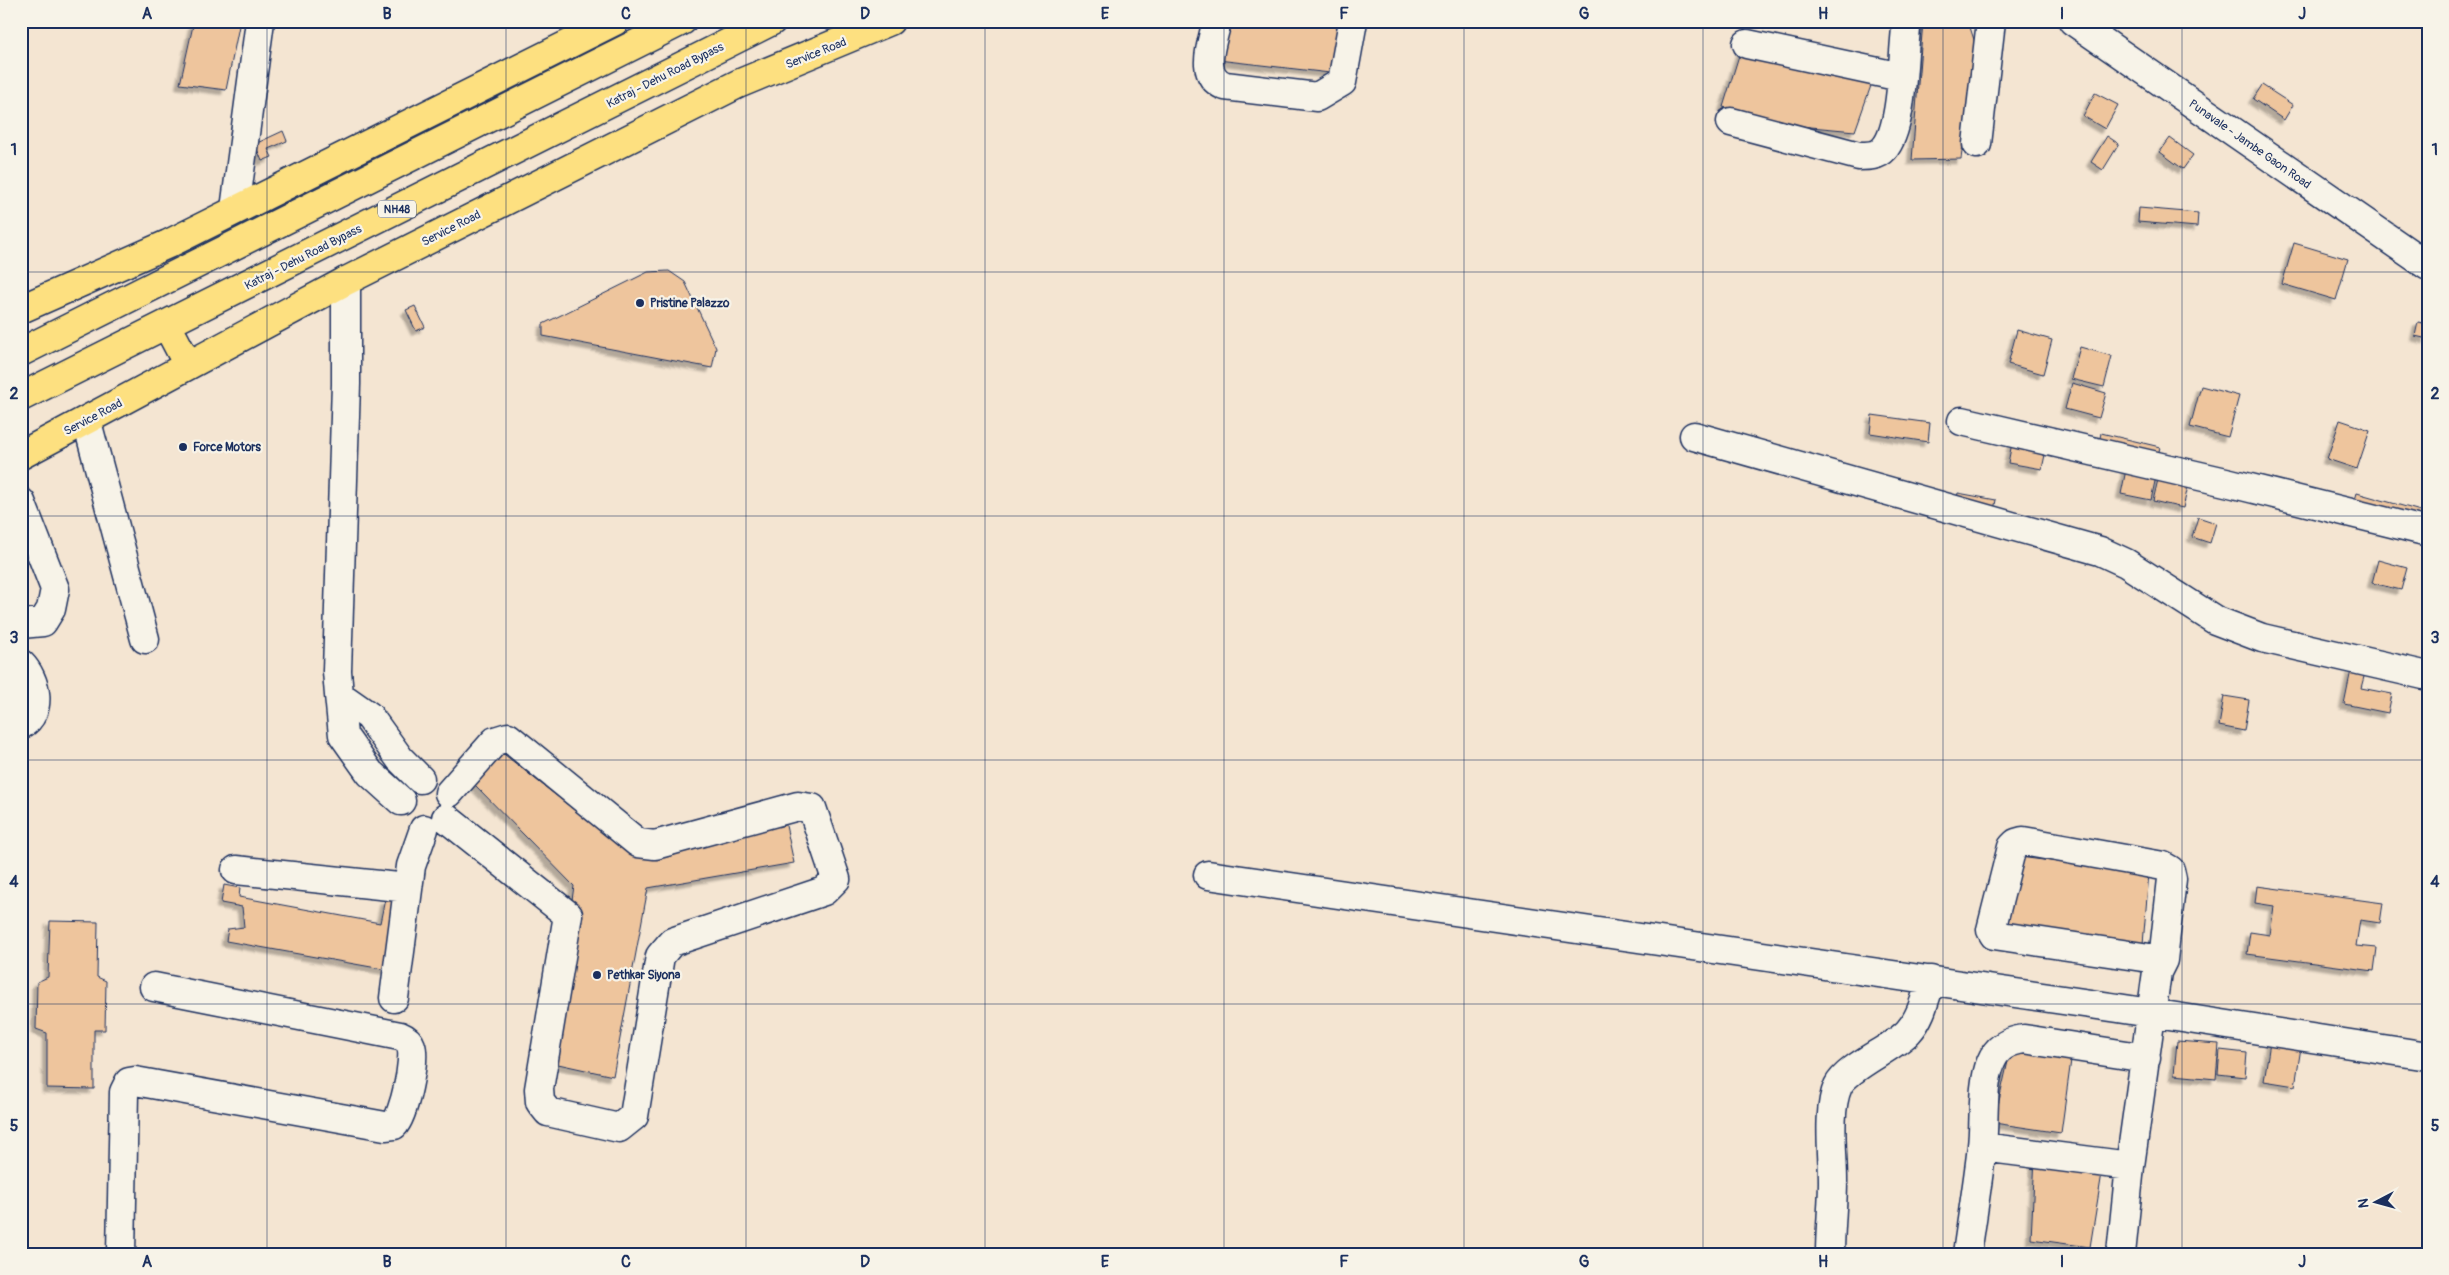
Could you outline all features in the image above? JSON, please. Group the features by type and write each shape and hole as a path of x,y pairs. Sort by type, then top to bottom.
{"main road":[{"path":"21,309 168,244 615,21"},
{"path":"21,352 682,21"},
{"name":"Katraj - Dehu Road Bypass","path":"21,397 772,21"},
{"name":"Service Road","path":"21,455 86,422 346,281 738,84 890,21"},
{"path":"167,325 188,365"}],"street":[{"path":"235,210 260,21"},
{"path":"1217,21 1208,60 1209,73 1216,82 1226,86 1317,97 1342,82 1353,21"},
{"path":"1731,122 1859,156 1872,156 1884,150 1891,138 1898,114 1907,21"},
{"path":"1977,144 1991,21"},
{"name":"Punavale - Jambe Gaon Road","path":"2073,21 2428,266"},
{"path":"1747,44 1901,77"},
{"path":"346,281 346,384 337,671 343,735 370,773 401,801"},
{"path":"1962,421 2230,482 2428,532"},
{"path":"86,422 145,639"},
{"path":"1694,436 2100,551 2126,562 2215,620 2262,638 2428,676"},
{"path":"21,502 55,589 52,609 43,622 21,624"},
{"path":"21,664 31,674 35,688 35,702 31,714 21,725"},
{"path":"339,695 369,716 400,759 420,779 436,781 439,813 568,914 539,1089 540,1102 548,1112 619,1128 634,1116 660,956 672,942 824,891 836,879 812,808 798,806 655,845 638,843 508,737 495,741 439,813 411,866 394,998"},
{"path":"420,779 407,787 401,801 404,816 409,822 439,813"},
{"path":"2121,1254 2130,1166 2157,972 2163,960 2172,878 2170,870 2163,866 2135,860 2023,841 2016,842 2012,847 1991,930 1994,935 2163,960"},
{"path":"236,870 408,888"},
{"path":"1208,875 1931,980 2428,1056"},
{"path":"1830,1254 1833,1182 1832,1120 1839,1085 1852,1071 1883,1052 1907,1033 1919,1018 1931,980"},
{"path":"122,1254 124,1092 129,1082 135,1081 385,1126 394,1125 402,1114 412,1058 412,1047 408,1040 400,1036 154,987"},
{"path":"1967,1254 1982,1147 1987,1082 1991,1062 2001,1047 2011,1041 2024,1039 2146,1058"},
{"path":"1982,1147 2130,1166"}],"building":[{"path":"194,21 240,21 226,90 180,84"},
{"path":"1226,21 1339,21 1330,73 1218,60"},
{"path":"1923,21 1968,21 1976,46 1961,159 1912,160"},
{"path":"1741,49 1873,80 1855,131 1800,126 1723,107"},
{"path":"2262,85 2293,105 2284,120 2253,99"},
{"path":"2095,93 2118,105 2105,129 2083,116"},
{"path":"283,131 287,141 268,149 272,157 262,161 255,144"},
{"path":"2107,136 2119,144 2103,170 2091,162"},
{"path":"2170,138 2193,155 2183,169 2160,152"},
{"path":"2139,208 2198,213 2197,227 2138,222"},
{"path":"2294,243 2348,259 2336,300 2282,284"},
{"name":"Pristine Palazzo","path":"669,271 685,282 716,348 712,368 543,336 543,324 648,272"},
{"path":"415,306 425,327 416,331 406,310"},
{"path":"2418,322 2428,324 2428,339 2415,336"},
{"path":"2017,330 2052,340 2043,374 2008,364"},
{"path":"2080,347 2112,356 2104,387 2071,379"},
{"path":"2072,383 2106,393 2099,418 2065,409"},
{"path":"2201,386 2239,396 2228,437 2190,427"},
{"path":"1872,415 1930,423 1928,442 1870,433"},
{"path":"2340,420 2370,430 2357,469 2327,459"},
{"path":"2101,433 2160,447 2157,460 2098,447"},
{"path":"2012,443 2046,450 2042,469 2008,463"},
{"path":"2127,465 2157,472 2151,500 2121,494"},
{"path":"2159,475 2189,482 2183,508 2153,501"},
{"path":"1958,493 1996,500 1994,510 1956,502"},
{"path":"2357,493 2424,512 2419,529 2352,510"},
{"path":"2198,517 2216,523 2210,543 2192,537"},
{"path":"2378,560 2407,568 2401,590 2372,583"},
{"path":"2351,670 2365,673 2361,688 2392,694 2388,713 2344,704"},
{"path":"2224,696 2249,700 2244,731 2219,726"},
{"name":"Pethkar Siyona","path":"500,751 631,855 785,821 794,863 648,888 613,1076 549,1062 574,886 475,785"},
{"path":"2019,857 2149,873 2143,944 2004,926"},
{"path":"224,885 240,888 239,897 380,923 385,899 400,901 388,970 226,941 228,929 244,927 242,907 221,903"},
{"path":"2257,886 2383,903 2380,923 2360,920 2356,946 2377,948 2374,971 2247,954 2250,932 2270,935 2274,906 2255,903"},
{"path":"50,921 98,922 97,977 106,981 105,1030 94,1030 94,1089 47,1088 47,1033 36,1029 37,982 48,977"},
{"path":"2271,1036 2302,1041 2295,1086 2264,1081"},
{"path":"2177,1041 2219,1044 2216,1079 2174,1075"},
{"path":"2011,1048 2071,1060 2061,1133 1994,1123"},
{"path":"2220,1050 2247,1053 2245,1077 2218,1074"},
{"path":"2035,1157 2103,1167 2090,1247 2031,1239"}],"place":[{"name":"Pristine Palazzo","path":"640,303"},
{"name":"Force Motors","path":"183,447"},
{"name":"Pethkar Siyona","path":"597,975"}]}
